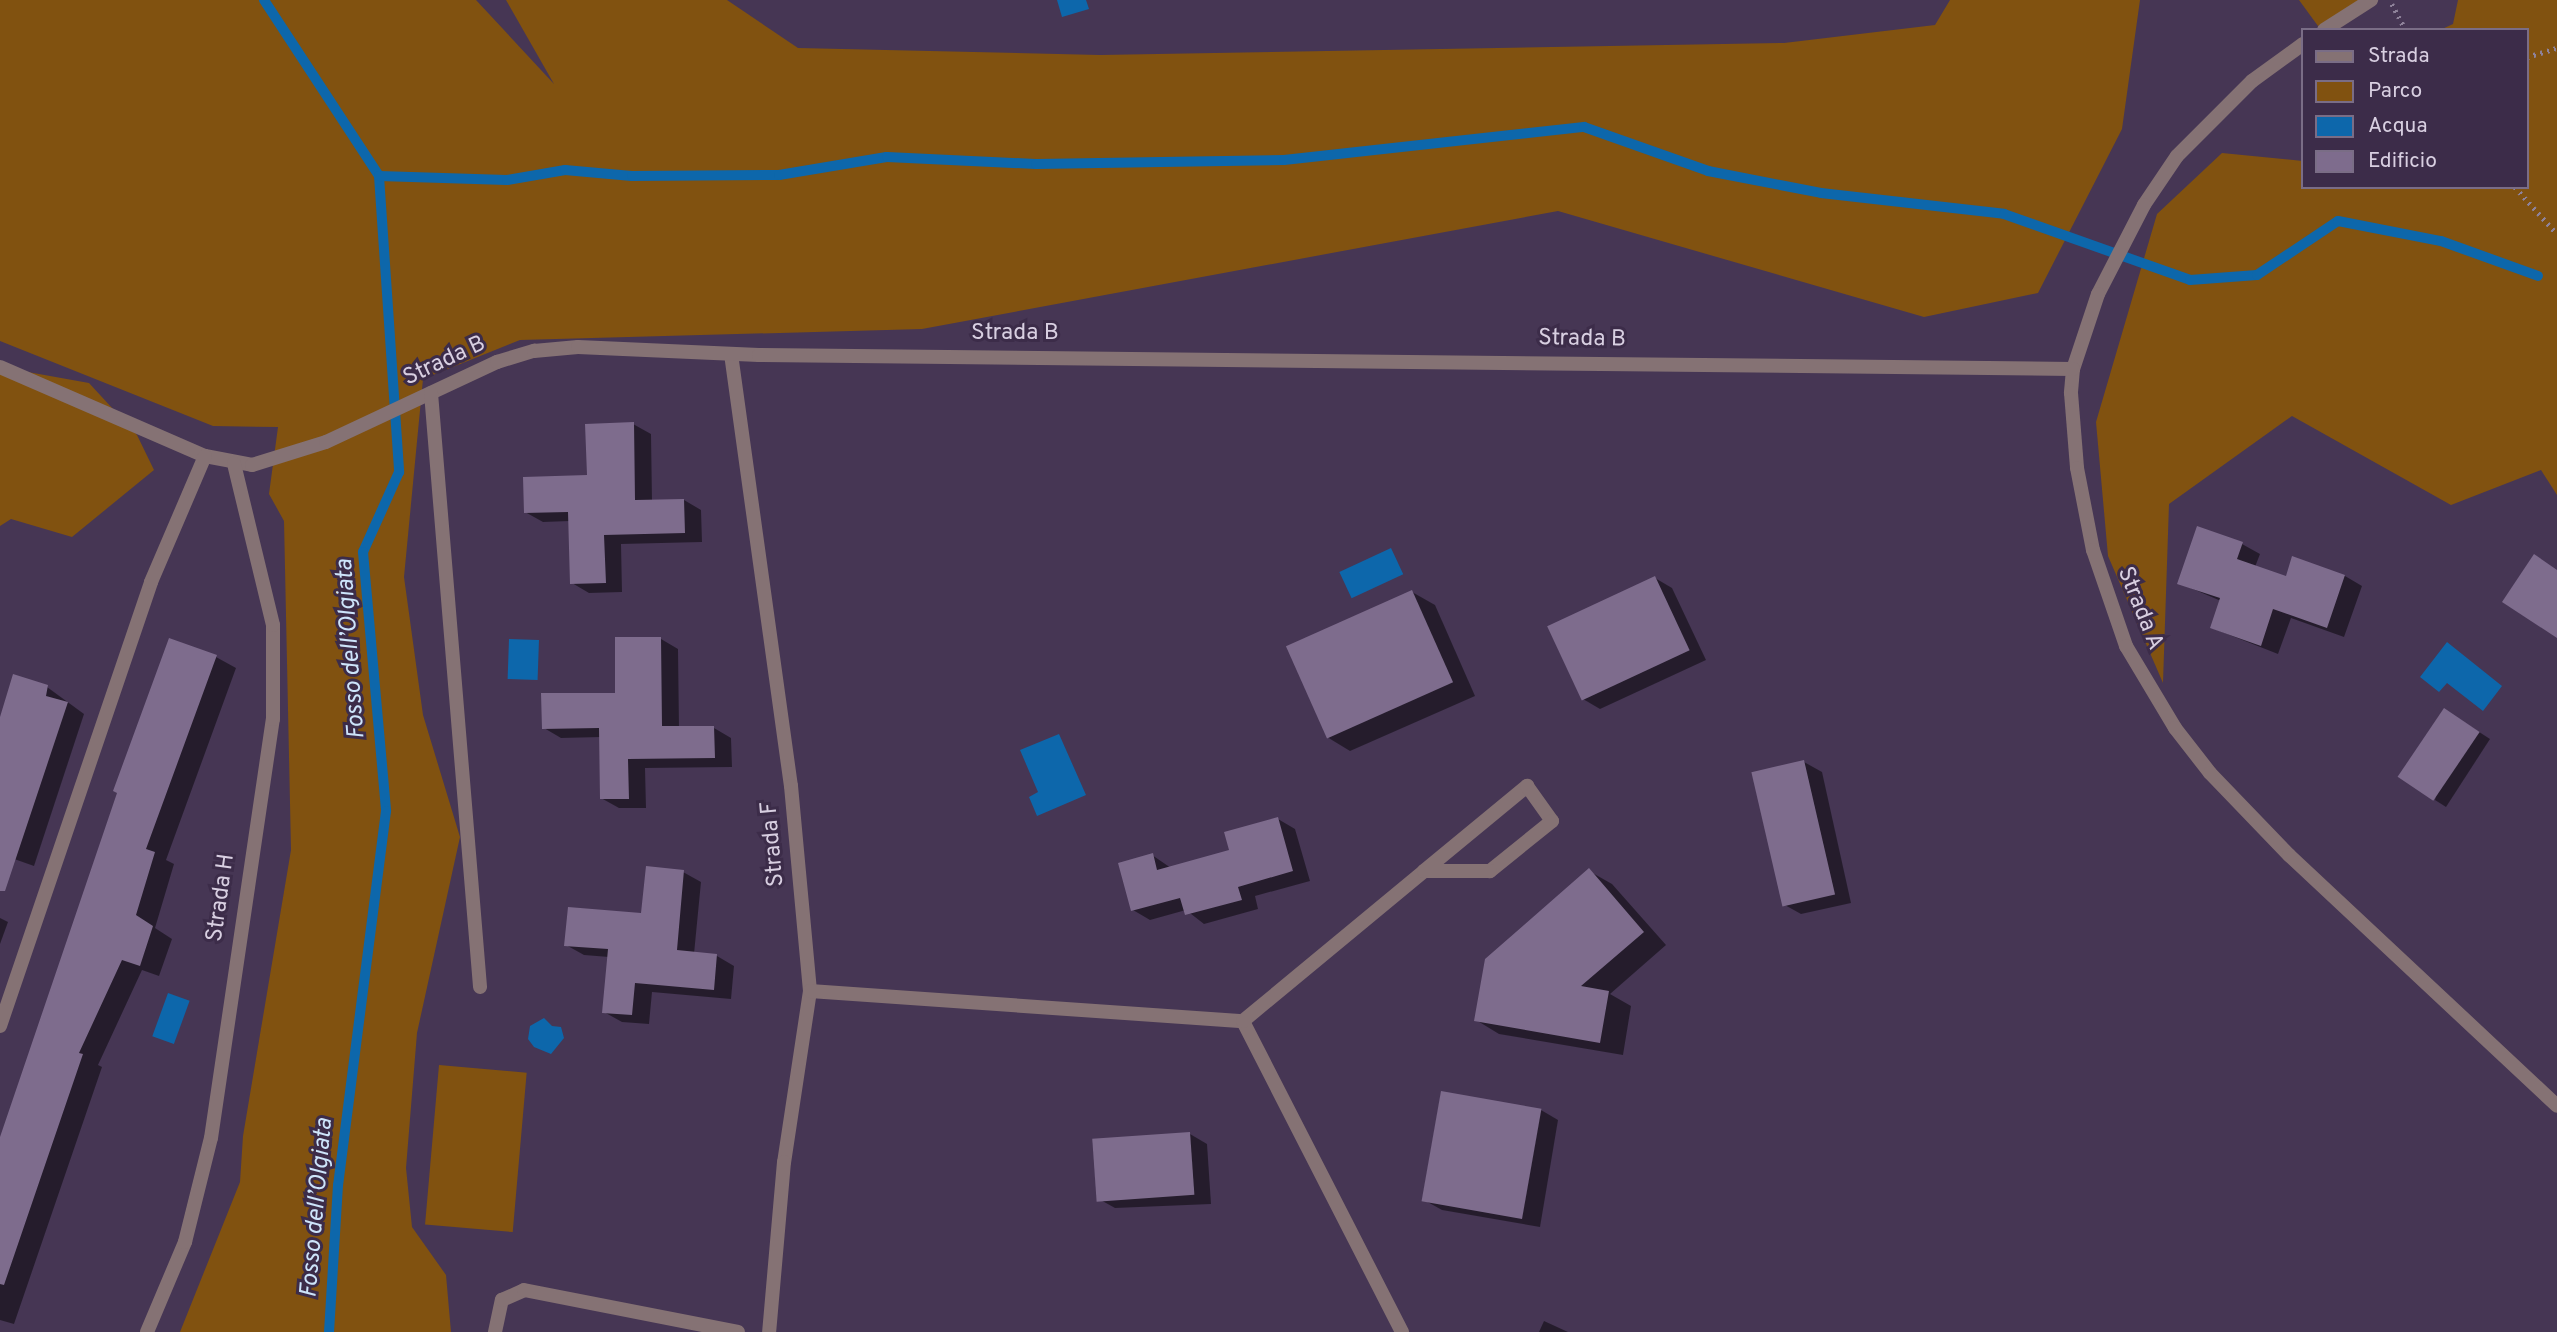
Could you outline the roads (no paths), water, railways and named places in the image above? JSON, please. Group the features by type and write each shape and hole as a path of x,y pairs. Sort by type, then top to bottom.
{"street":[{"path":"2327,28 2371,0"},
{"name":"Strada A","path":"2302,45 2211,118 2178,156 2110,266 2073,369 2077,468 2096,563 2126,646 2175,728 2210,772 2280,846 2557,1106"},
{"name":"Strada B","path":"0,367 205,456 234,464 286,458 497,362 534,351 578,347 731,354 2073,369"},
{"name":"Strada F","path":"731,354 791,786 810,991 784,1161 769,1332"},
{"path":"430,393 480,986"},
{"path":"0,1026 150,582 205,456"},
{"name":"Strada H","path":"147,1332 185,1242 211,1138 273,719 273,625 234,464"},
{"path":"810,991 1243,1021 1424,871 1527,786 1552,821 1490,871 1424,871"},
{"path":"1243,1021 1402,1332"},
{"path":"495,1332 502,1300 524,1290 738,1332"}],"water":[{"path":"1057,0 1086,0 1089,9 1062,17"},
{"path":"1391,548 1403,574 1352,598 1339,572"},
{"path":"509,639 539,640 538,680 508,679"},
{"path":"2447,642 2502,686 2483,711 2447,683 2439,692 2420,677"},
{"path":"1059,734 1086,795 1037,816 1029,797 1038,792 1020,750"},
{"path":"168,993 190,1001 174,1044 152,1036"},
{"path":"544,1018 552,1026 561,1027 564,1038 551,1054 534,1047 528,1039 530,1026"}],"waterway":[{"name":"Fosso dell’Olgiata","path":"264,0 379,176 399,472 363,552 386,811 338,1185 329,1332"},
{"path":"379,176 507,180 565,170 632,176 779,175 887,157 1036,164 1284,160 1584,127 1708,171 1821,193 2004,214 2190,280 2257,275 2338,221 2441,241 2538,276"}]}
